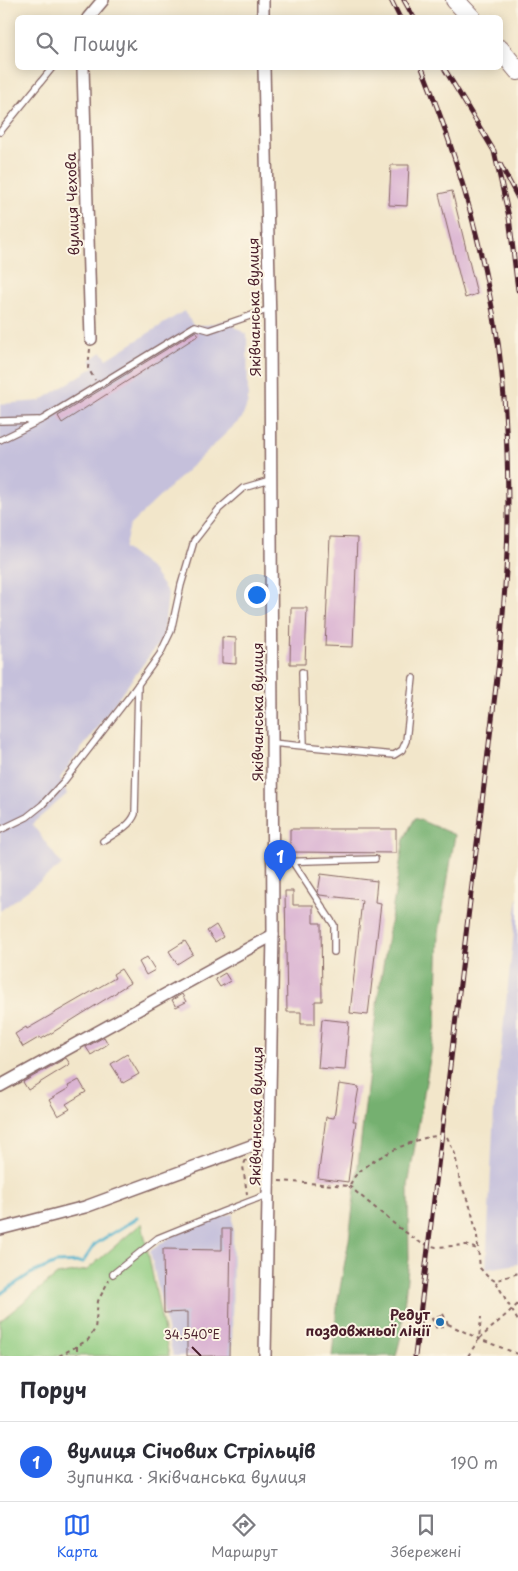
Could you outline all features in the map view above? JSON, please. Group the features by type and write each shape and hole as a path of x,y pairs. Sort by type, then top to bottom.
{"main road":[{"path":"455,0 469,15"},
{"path":"503,53 518,72"}],"street":[{"path":"90,15 103,0"},
{"path":"263,0 263,15"},
{"name":"вулиця Чехова","path":"83,70 91,339"},
{"name":"Яківчанська вулиця","path":"264,70 270,308 273,862 270,1180 265,1356"},
{"path":"0,1086 273,935"},
{"path":"0,1229 85,1207 270,1139"}],"lane":[{"path":"0,132 50,70"},
{"path":"0,440 43,419 194,326 208,330 270,308"},
{"path":"0,421 43,419"},
{"path":"0,830 27,818 64,781 160,654 171,631 181,585 194,541 219,509 243,488 270,480"},
{"path":"302,672 304,746"},
{"path":"272,743 394,754 402,750 406,741 413,678"},
{"path":"103,841 133,820 135,814 138,685"},
{"path":"273,862 375,859"},
{"path":"292,861 334,925 334,952"},
{"path":"113,1274 158,1238 269,1194"}],"path":[{"path":"91,339 88,368 98,385"},
{"path":"349,1186 357,1173 378,1158 428,1136 437,1136"},
{"path":"446,1138 455,1154 460,1182 471,1209 478,1236 480,1268 495,1281 518,1321"},
{"path":"249,1202 243,1166 254,1144"},
{"path":"270,1180 349,1186 398,1227 421,1243 436,1247 466,1245 478,1251"},
{"path":"495,1281 518,1273"},
{"path":"59,1356 88,1340 95,1329 98,1301 113,1274"},
{"path":"468,1356 478,1339 518,1304"},
{"path":"448,1324 437,1330 432,1319 443,1314 448,1324 478,1339 518,1354"},
{"path":"478,1339 481,1317"},
{"path":"77,1346 78,1356"}],"shaded area":[{"path":"184,311 193,325 208,325 232,318 235,327 247,335 248,402 242,418 130,525 124,548 151,569 168,593 163,637 60,778 67,794 32,824 62,865 0,911 0,404 40,401 94,367 90,360 102,352 107,359"},
{"path":"518,896 518,1264 486,1269 494,1110"},
{"path":"233,1214 232,1356 173,1356 150,1251 177,1233 218,1216"}],"green space":[{"path":"415,818 455,835 439,933 436,1024 408,1186 409,1259 401,1336 396,1356 332,1356 338,1299 349,1240 378,997 404,839"},
{"path":"142,1223 169,1356 0,1356 0,1321 57,1275 87,1270"}],"building":[{"path":"391,165 409,165 407,206 389,205"},
{"path":"452,191 477,294 465,298 439,194"},
{"path":"196,331 199,335 62,423 58,416"},
{"path":"330,537 357,538 353,647 325,646"},
{"path":"291,608 307,608 305,664 290,664"},
{"path":"222,637 236,638 236,664 222,663"},
{"path":"290,829 396,829 396,853 290,852"},
{"path":"321,874 377,881 375,902 381,903 368,1015 350,1013 362,900 320,895 318,893"},
{"path":"285,891 293,891 293,905 313,905 313,923 321,923 322,1001 315,1001 315,1024 301,1024 301,1012 287,1012"},
{"path":"216,925 223,937 215,942 207,931"},
{"path":"185,941 193,954 177,964 169,951"},
{"path":"147,957 155,970 146,975 139,962"},
{"path":"121,969 130,983 50,1034 41,1039 40,1037 23,1047 15,1034 26,1027 27,1029 115,978 113,974"},
{"path":"225,973 230,981 220,987 215,979"},
{"path":"182,994 186,1002 176,1007 172,1000"},
{"path":"322,1019 349,1022 345,1070 318,1068"},
{"path":"104,1037 108,1044 91,1055 86,1047"},
{"path":"127,1054 139,1074 123,1083 111,1064"},
{"path":"66,1058 70,1064 28,1090 23,1082"},
{"path":"79,1080 86,1092 66,1104 70,1109 58,1116 49,1100"},
{"path":"339,1084 359,1087 353,1121 356,1121 348,1182 318,1178 326,1117 334,1118"},
{"path":"222,1229 231,1229 229,1356 187,1356 187,1312 164,1313 163,1249 222,1250"}],"waterway":[{"path":"0,1294 30,1274 56,1263 83,1262 95,1244 137,1218"}],"railway":[{"path":"391,0 398,15"},
{"path":"404,0 412,15"},
{"path":"415,1356 500,653 508,517 502,375 494,320 469,206 443,123 423,70"},
{"path":"445,70 494,151 509,217 518,290"},
{"path":"500,164 518,198"}],"place":[{"name":"вулиця Січових Стрільців","path":"280,881"},
{"name":"Редут поздовжньої лінії","path":"440,1322"}]}
